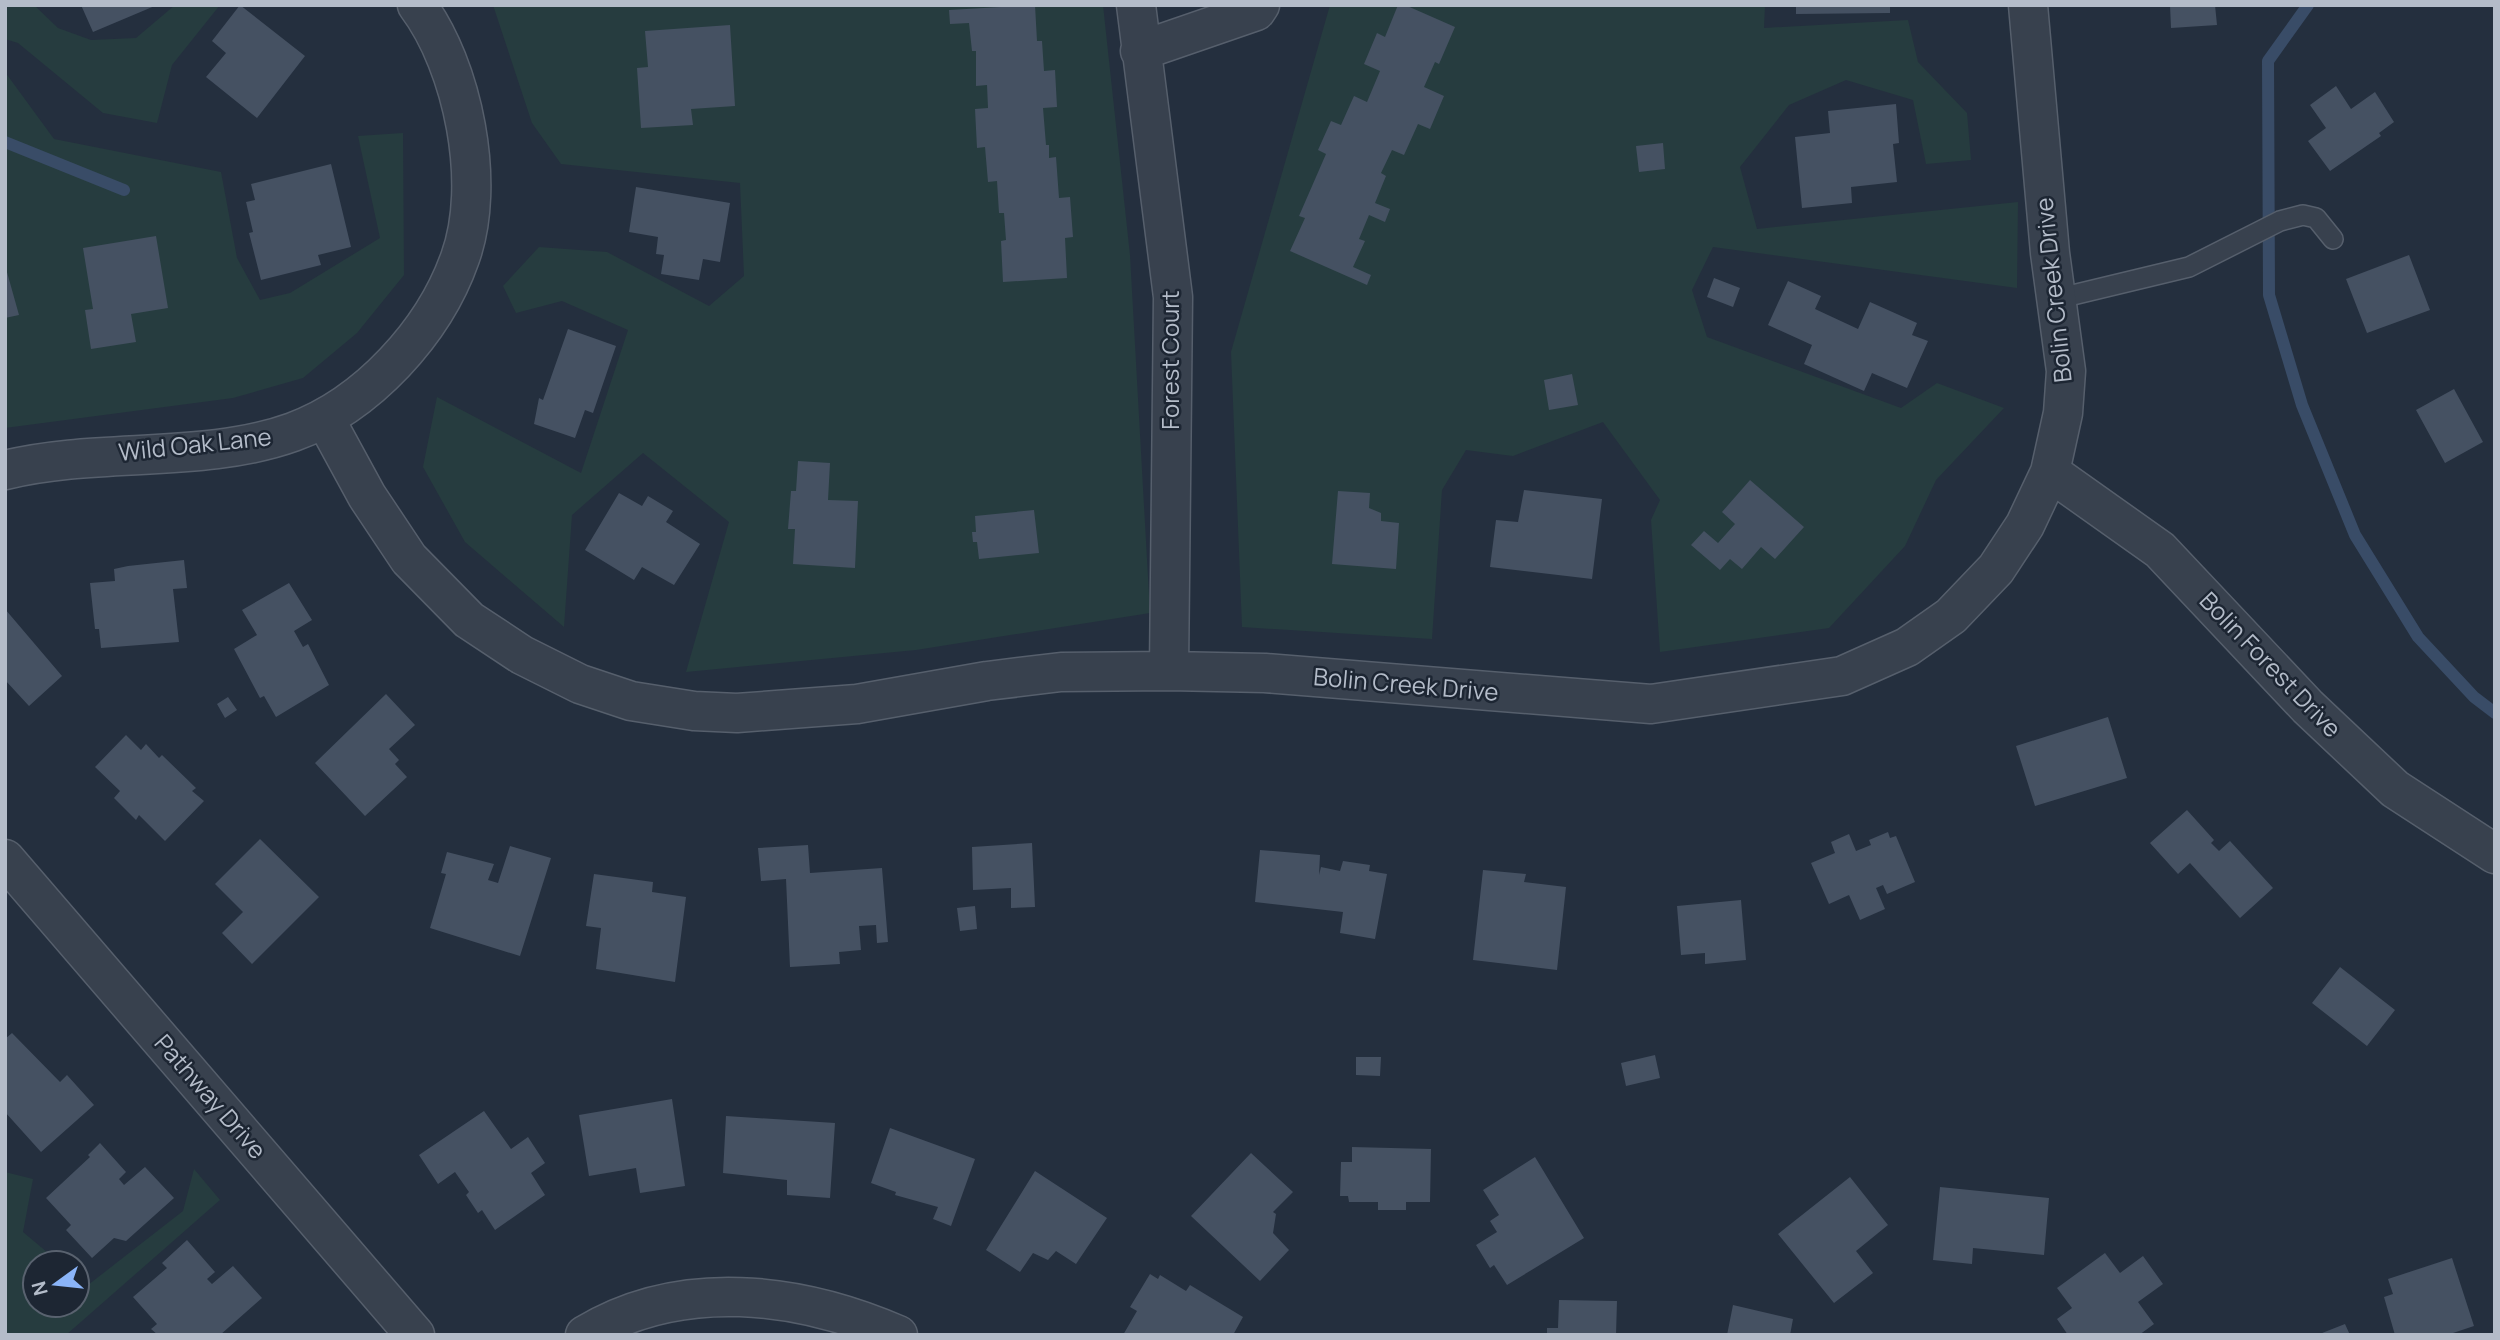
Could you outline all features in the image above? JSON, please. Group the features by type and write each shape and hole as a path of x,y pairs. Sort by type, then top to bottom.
{"street":[{"name":"Wild Oak Lane","path":"5,470 44,460 256,443 325,419 368,387 410,345 441,297 460,258 469,220 466,126 453,71 433,26 417,5"},
{"name":"Forest Court","path":"1136,5 1173,297 1168,671"},
{"path":"1140,51 1256,11 1260,5"},
{"name":"Bolin Creek Drive","path":"325,419 367,496 409,559 469,620 522,655 568,678 631,701 694,711 737,713 857,704 987,681 1061,672 1168,671 1265,673 1651,704 1842,676 1907,647 1951,616 1996,569 2025,525 2050,472 2063,413 2066,371 2056,299 2028,5"},
{"name":"Bolin Forest Drive","path":"2050,472 2160,550 2308,707 2395,789 2495,854"},
{"name":"Pathway Drive","path":"5,859 415,1335"},
{"path":"585,1335 607,1321 649,1306 695,1296 767,1298 836,1311 898,1335"}],"lane":[{"path":"2056,299 2189,267 2280,221 2303,215 2316,218 2333,239"}],"green space":[{"path":"5,5 34,5 58,28 91,40 136,38 175,5 220,5 172,65 157,123 103,113 18,43 5,39"},
{"path":"493,5 1103,5 1130,255 1150,613 916,650 686,672 729,522 643,453 572,515 564,627 465,542 423,467 437,397 581,473 628,330 562,301 516,313 503,286 539,247 607,252 709,306 744,276 740,183 561,164 532,123"},
{"path":"1330,5 1765,5 1764,28 1908,20 1918,62 1967,113 1971,160 1926,164 1913,100 1846,80 1789,105 1740,167 1757,229 2018,202 2017,288 1713,247 1692,290 1707,337 1901,408 1937,383 2004,408 1936,480 1905,546 1829,628 1660,652 1651,520 1660,500 1603,422 1513,456 1466,450 1442,490 1432,639 1242,627 1231,352"},
{"path":"5,72 54,139 221,172 237,258 260,300 290,293 380,238 358,136 403,133 404,275 357,333 303,378 233,398 5,428"},
{"path":"194,1169 220,1200 91,1313 91,1283 183,1211"},
{"path":"5,1172 33,1179 23,1232 43,1249 21,1249 21,1319 84,1319 66,1335 5,1335"}],"building":[{"path":"81,5 157,5 93,32"},
{"path":"240,5 305,56 257,118 206,77 226,53 212,41"},
{"path":"1035,5 1037,41 1042,41 1044,71 1055,70 1057,107 1043,108 1046,145 1049,145 1049,158 1056,157 1059,198 1070,197 1073,237 1065,238 1067,278 1003,282 1001,241 1006,240 1004,213 999,213 997,181 988,182 985,147 977,148 975,109 988,108 987,85 976,86 976,51 972,51 969,23 950,24 949,10"},
{"path":"1398,5 1405,5 1455,27 1439,64 1435,62 1424,87 1444,96 1430,129 1418,124 1404,155 1392,150 1381,173 1386,176 1375,203 1390,209 1385,222 1369,215 1359,239 1365,241 1353,267 1371,275 1367,285 1290,251 1305,218 1299,216 1326,154 1318,150 1331,121 1341,125 1354,96 1367,102 1380,71 1364,64 1377,33 1385,37"},
{"path":"1796,5 1890,5 1890,13 1796,14"},
{"path":"2170,5 2215,5 2217,25 2171,28"},
{"path":"730,25 735,106 691,109 693,125 641,128 637,68 648,67 645,31"},
{"path":"2336,86 2351,109 2375,92 2394,122 2379,133 2381,136 2330,171 2308,141 2326,128 2310,105"},
{"path":"1896,104 1899,143 1893,144 1897,182 1851,187 1852,203 1802,208 1795,137 1830,133 1828,111"},
{"path":"1663,143 1665,169 1639,172 1636,146"},
{"path":"331,164 351,247 318,255 321,265 261,280 249,233 253,232 246,202 255,200 251,184"},
{"path":"636,187 730,203 720,262 703,259 699,280 661,274 664,255 656,254 658,237 629,232"},
{"path":"156,236 168,308 131,314 136,342 91,349 85,310 93,309 83,248"},
{"path":"2409,255 2430,310 2367,333 2346,279"},
{"path":"5,265 19,315 5,318"},
{"path":"1714,278 1740,288 1733,307 1707,297"},
{"path":"1788,281 1821,296 1815,309 1858,329 1870,302 1917,323 1912,335 1928,341 1907,388 1872,373 1864,391 1804,364 1812,345 1768,325"},
{"path":"568,329 616,346 593,413 585,410 575,438 534,424 539,398 543,400"},
{"path":"1572,374 1578,405 1549,410 1544,380"},
{"path":"2454,389 2483,442 2445,463 2416,410"},
{"path":"798,461 830,463 828,500 858,501 855,568 793,564 795,529 788,529 791,491 796,491"},
{"path":"1750,480 1804,527 1775,559 1761,547 1742,569 1730,559 1720,570 1691,545 1704,531 1718,543 1735,524 1722,512"},
{"path":"1524,490 1602,499 1592,579 1490,567 1496,520 1518,522"},
{"path":"1338,491 1370,493 1369,508 1381,513 1381,521 1399,523 1396,569 1332,564"},
{"path":"619,493 642,506 648,496 673,511 666,522 700,544 674,585 642,567 634,580 585,550"},
{"path":"1034,510 1039,553 979,559 977,542 973,542 972,532 976,532 975,516"},
{"path":"184,560 187,588 173,589 179,642 101,648 99,629 95,629 90,583 115,581 114,569"},
{"path":"289,583 312,620 294,631 303,647 308,644 329,685 276,717 264,696 260,698 234,649 257,635 242,610"},
{"path":"5,609 62,676 29,706 5,680"},
{"path":"386,694 415,725 389,749 399,760 395,764 407,777 365,816 315,763"},
{"path":"228,697 237,710 225,718 217,704"},
{"path":"2108,717 2127,778 2035,806 2016,746"},
{"path":"126,735 141,750 146,744 159,758 162,755 196,788 192,791 204,801 165,841 139,815 136,820 114,798 120,791 95,767"},
{"path":"2187,810 2214,840 2211,843 2219,851 2230,841 2273,888 2240,918 2190,863 2178,874 2150,843"},
{"path":"1888,832 1890,838 1896,836 1915,882 1887,894 1883,885 1876,888 1885,909 1860,920 1849,895 1829,904 1811,863 1835,853 1831,842 1849,834 1856,851 1871,845 1869,840"},
{"path":"260,839 319,897 252,964 222,933 243,912 215,884"},
{"path":"1032,843 1035,907 1011,908 1011,888 973,890 972,847"},
{"path":"808,845 810,873 882,868 888,942 877,943 876,925 859,926 861,950 839,952 840,964 790,967 786,879 761,881 758,848"},
{"path":"510,846 551,858 520,956 430,928 446,874 441,873 447,852 494,864 488,880 498,883"},
{"path":"1260,850 1320,855 1319,875 1321,867 1340,871 1343,861 1370,865 1369,871 1387,874 1375,939 1340,933 1343,912 1255,902"},
{"path":"1483,870 1526,874 1524,882 1566,887 1557,970 1473,960"},
{"path":"594,874 653,882 652,892 686,897 675,982 596,969 601,928 586,926"},
{"path":"1741,900 1746,960 1705,964 1705,953 1681,955 1677,906"},
{"path":"975,906 977,929 960,931 957,908"},
{"path":"2340,967 2395,1010 2367,1046 2312,1003"},
{"path":"12,1033 60,1082 67,1075 94,1105 41,1152 5,1112 5,1039"},
{"path":"1655,1055 1660,1078 1626,1086 1621,1063"},
{"path":"1356,1057 1381,1057 1380,1076 1356,1075"},
{"path":"672,1099 685,1186 640,1193 636,1168 589,1176 579,1115"},
{"path":"484,1111 511,1149 528,1137 545,1163 531,1173 545,1195 495,1230 482,1210 478,1213 466,1195 469,1192 455,1172 438,1184 419,1155"},
{"path":"726,1116 835,1123 830,1198 787,1195 787,1180 723,1173"},
{"path":"890,1128 975,1159 951,1226 933,1219 938,1207 895,1195 896,1192 871,1183"},
{"path":"100,1143 126,1172 119,1179 124,1185 145,1167 174,1198 126,1241 114,1238 92,1258 91,1249 84,1249 66,1230 71,1225 46,1198 90,1157 88,1155"},
{"path":"1352,1147 1431,1149 1430,1202 1406,1202 1406,1210 1378,1210 1378,1202 1349,1202 1348,1196 1340,1196 1341,1162 1352,1162"},
{"path":"1251,1153 1293,1192 1273,1212 1276,1214 1273,1233 1289,1250 1260,1281 1191,1216"},
{"path":"1535,1157 1584,1238 1507,1285 1494,1265 1490,1268 1476,1245 1497,1232 1490,1221 1499,1215 1483,1190"},
{"path":"1035,1171 1107,1218 1076,1264 1056,1251 1048,1260 1033,1253 1020,1272 986,1250"},
{"path":"1850,1177 1888,1225 1856,1251 1873,1273 1834,1303 1778,1234"},
{"path":"1940,1187 2049,1198 2044,1255 1973,1248 1972,1264 1933,1260"},
{"path":"187,1240 215,1272 207,1279 212,1284 233,1266 262,1298 220,1335 158,1335 151,1329 157,1324 133,1297 167,1268 162,1263"},
{"path":"2105,1253 2120,1273 2143,1256 2163,1284 2138,1302 2154,1324 2139,1335 2068,1335 2057,1319 2072,1308 2057,1288"},
{"path":"2452,1258 2474,1326 2447,1335 2395,1335 2384,1297 2393,1294 2388,1279"},
{"path":"1150,1274 1158,1279 1160,1275 1186,1291 1190,1285 1243,1317 1233,1335 1123,1335 1137,1311 1130,1307"},
{"path":"1559,1300 1617,1301 1616,1335 1547,1335 1547,1328 1558,1328"},
{"path":"1733,1305 1793,1319 1790,1335 1727,1335"},
{"path":"2345,1324 2350,1335 2317,1335"}],"waterway":[{"path":"2308,5 2268,61 2269,295 2302,405 2355,535 2418,637 2474,697 2495,713"},
{"path":"5,142 124,190"}]}
